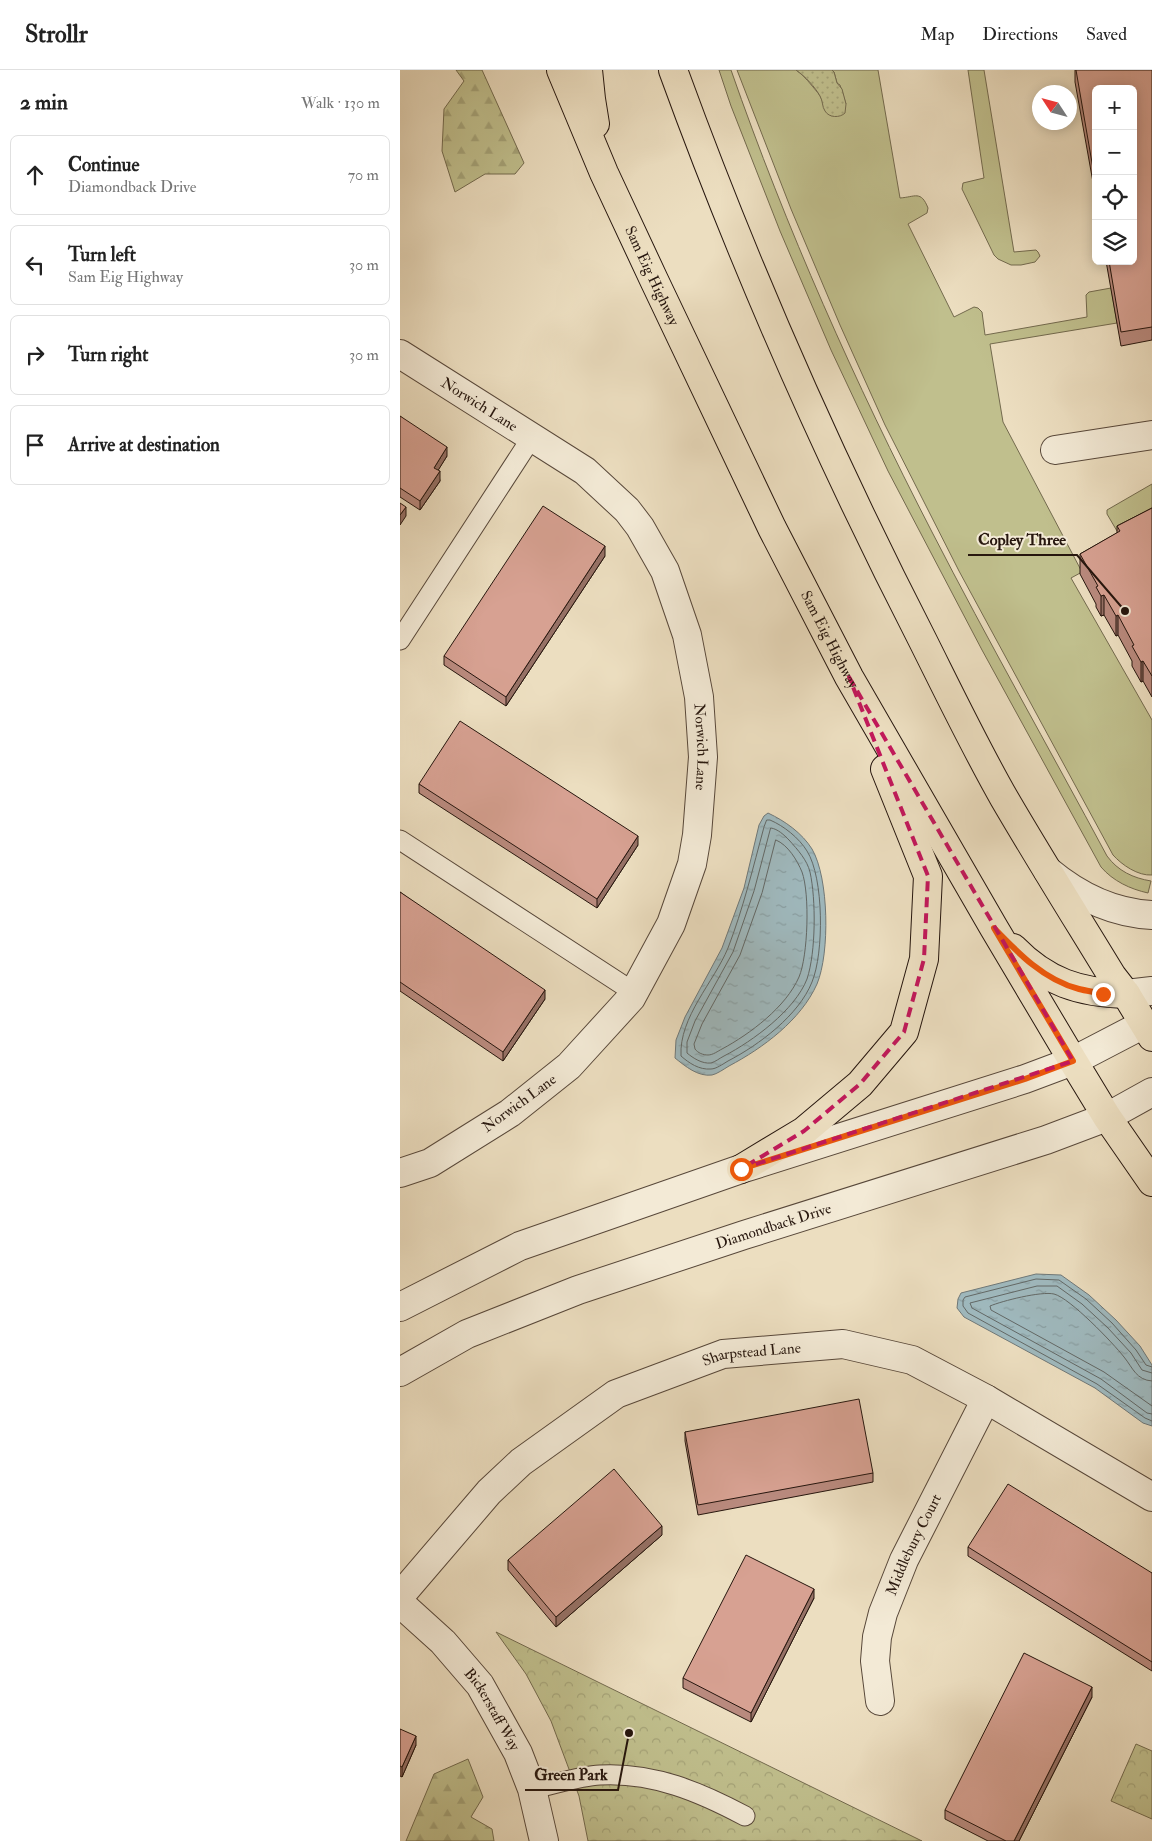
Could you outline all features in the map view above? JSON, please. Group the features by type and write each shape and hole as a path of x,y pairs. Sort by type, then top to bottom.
{"main road":[{"name":"Sam Eig Highway","path":"561,70 604,173 772,528 848,677 1073,1061 1107,1117 1152,1182"},
{"path":"588,70 604,173"},
{"path":"673,70 709,170 759,290 818,424 892,581 1003,796 1048,871 1112,976 1139,992 1148,1030"},
{"path":"694,70 700,122 709,170"},
{"path":"741,1169 804,1131 860,1084 904,1032 924,959 928,876 848,677"},
{"path":"994,928 1030,963 1059,981 1080,989 1103,994 1139,992"}],"street":[{"name":"Norwich Lane","path":"400,354 586,471 627,510 640,527 665,571 686,635 699,696 704,757 697,834 692,864 671,924 634,993 569,1066 510,1113 430,1163 400,1172"},
{"path":"1055,450 1152,435"},
{"path":"1048,871 1079,893 1110,908 1135,914 1152,915"},
{"path":"400,1307 520,1246 741,1169 1025,1079 1148,1030"},
{"name":"Diamondback Drive","path":"400,1372 467,1334 578,1290 744,1235 1046,1140 1107,1117 1152,1092"},
{"name":"Sharpstead Lane","path":"400,1596 489,1492 521,1462 616,1394 723,1354 843,1344 912,1360 986,1398 1152,1497"},
{"name":"Middlebury Court","path":"880,1701 875,1661 877,1637 883,1613 904,1560 986,1398"},
{"name":"Bickerstaff Way","path":"400,1604 444,1642 480,1685 518,1753 532,1789 544,1841"}],"lane":[{"path":"400,640 532,437"},
{"path":"400,840 634,993"},
{"path":"532,1789 599,1775 643,1777 682,1786 718,1801 746,1816"}],"highlighted area":[{"path":"849,677 1073,1061 741,1169 804,1131 860,1084 904,1032 924,959 928,876"}],"green space":[{"path":"456,70 482,70 524,163 515,174 485,174 455,192 442,151 444,109 464,81"},
{"path":"719,70 731,70 775,188 823,304 876,419 953,573 1107,856 1126,873 1151,881 1148,893 1122,884 1101,867 982,650 888,471 831,350 780,231 731,106"},
{"path":"737,70 796,70 818,93 825,109 832,116 846,104 840,85 837,83 832,70 878,70 900,198 920,197 928,208 927,213 908,224 954,317 974,307 978,308 982,312 985,335 1087,317 1086,295 1089,292 1111,288 1117,323 990,344 1003,422 1082,572 1071,578 1152,720 1152,875 1141,874 1131,869 1113,855 959,571 885,425 840,325 791,209"},
{"path":"796,70 832,70 837,83 842,89 846,104 845,113 840,116 829,115 823,108 821,98 815,89"},
{"path":"968,70 984,70 1014,252 1036,250 1040,256 1035,262 1011,265 994,255 962,189 963,183 984,178"},
{"path":"1152,484 1152,512 1117,531 1107,514 1107,510"},
{"path":"496,1632 922,1841 588,1841 579,1796 551,1721 526,1674"},
{"path":"1136,1744 1152,1751 1152,1819 1111,1801"},
{"path":"468,1759 483,1797 471,1817 492,1829 494,1841 406,1841 434,1774"}],"water":[{"path":"768,813 798,833 808,843 818,862 822,878 826,916 826,935 821,970 817,984 810,997 780,1032 755,1051 718,1073 712,1075 702,1074 692,1070 675,1058 676,1040 685,1017 722,948 744,888 759,825"},
{"path":"1036,1274 1061,1275 1089,1295 1140,1346 1152,1365 1152,1426 1143,1423 1095,1388 964,1317 957,1308 961,1293"}],"building":[{"path":"1076,70 1152,70 1152,327 1121,332 1110,265 1137,265 1137,85 1092,85 1092,163"},
{"path":"400,416 447,447 434,468 440,471 420,501 400,488"},
{"path":"400,503 406,507 400,515"},
{"path":"543,506 605,546 506,697 444,656"},
{"path":"1152,508 1152,676 1132,646 1134,645 1118,615 1116,616 1104,595 1101,596 1096,587 1098,586 1080,554 1120,531 1117,526"},
{"path":"460,721 638,836 597,899 419,784"},
{"path":"400,892 545,990 503,1052 400,982"},
{"path":"859,1399 873,1473 698,1505 685,1432"},
{"path":"614,1469 662,1526 556,1617 508,1560"},
{"path":"1008,1484 1152,1573 1152,1662 968,1547"},
{"path":"746,1555 814,1589 751,1713 683,1678"},
{"path":"1024,1653 1092,1687 1014,1841 1006,1841 945,1810"},
{"path":"400,1729 416,1736 402,1767 400,1766"}],"place":[{"name":"Copley Three","path":"1125,611"},
{"name":"Green Park","path":"629,1733"}],"route":[{"path":"741,1169 1025,1079 1073,1061 994,928 1018,953 1037,968 1059,981 1080,989 1103,994"}]}
